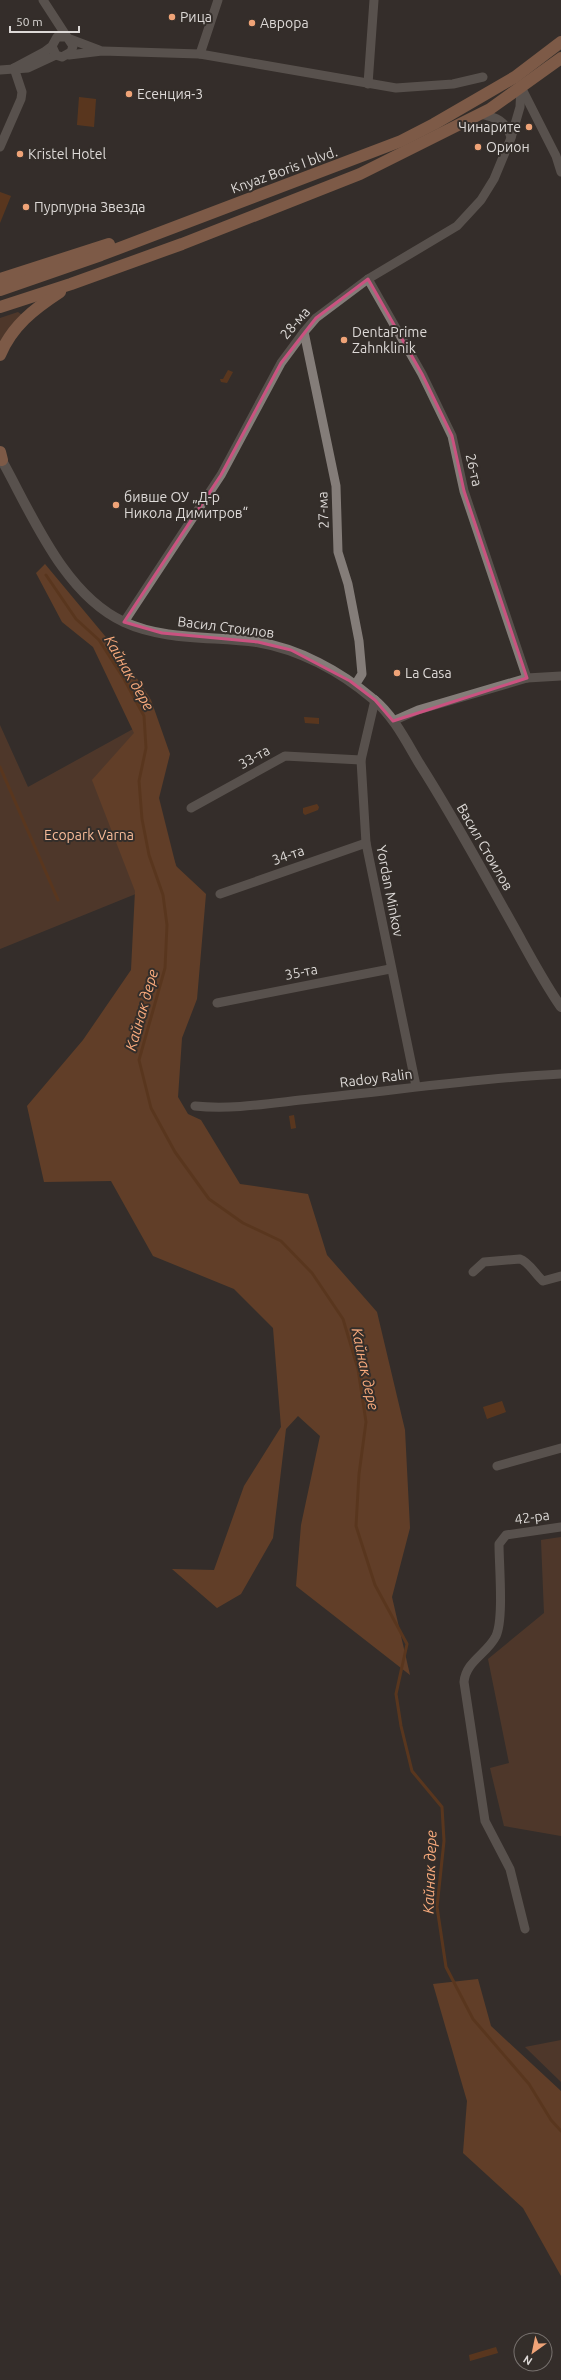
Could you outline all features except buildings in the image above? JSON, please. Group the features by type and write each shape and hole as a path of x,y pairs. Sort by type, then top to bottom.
{"highway":[{"name":"Knyaz Boris I blvd.","path":"0,290 101,255 264,192 364,156 434,124 515,77 561,42"},
{"path":"0,307 71,284 182,244 360,174 480,114 561,58"},
{"path":"0,279 264,192"},
{"path":"0,355 8,339 27,316 71,284"}],"street":[{"path":"43,0 73,46 69,55"},
{"path":"200,54 218,0"},
{"path":"368,84 374,0"},
{"path":"50,12 53,43 56,55"},
{"path":"14,68 53,43 60,36 102,51"},
{"path":"0,70 28,68 56,55 62,57 102,51 200,54 396,88 453,84 482,76"},
{"path":"0,147 21,99 22,92 14,68"},
{"path":"521,87 556,156 561,172"},
{"name":"28-ма","path":"124,622 221,475 280,364 304,332 316,318 368,279 457,226 470,214 494,179 511,138 520,107 521,87"},
{"path":"480,114 495,117 502,121 508,128 511,138"},
{"name":"26-та","path":"368,279 422,374 452,436 464,491 527,678"},
{"name":"27-ма","path":"304,332 336,486 338,552 348,584 359,642 362,674 355,685"},
{"name":"Васил Стоилов","path":"0,457 45,541 70,578 89,596 124,622 162,633 258,642 291,650 321,664 355,685 375,700 393,721 429,778 535,967 561,1007"},
{"path":"393,721 418,710 527,678 561,676"},
{"name":"Yordan Minkov","path":"375,700 361,760 366,843 390,969 416,1086"},
{"name":"33-та","path":"191,808 285,756 361,760"},
{"name":"34-та","path":"220,894 366,843"},
{"name":"35-та","path":"217,1003 390,969"},
{"name":"Radoy Ralin","path":"195,1106 209,1107 273,1103 416,1086 561,1074"},
{"path":"473,1272 484,1262 520,1259 525,1260 536,1275 544,1280 550,1281 561,1276"},
{"path":"497,1466 561,1448"},
{"name":"42-ра","path":"526,1929 510,1869 485,1821 464,1682 465,1672 497,1635 500,1620 499,1544 506,1535 561,1527"}],"highlighted area":[{"path":"368,279 422,374 452,436 464,491 527,678 393,721 375,700 350,681 291,650 258,642 162,633 124,622 221,475 281,363 316,318"}],"green space":[{"path":"18,312 22,315 0,346 0,318"},
{"name":"Ecopark Varna","path":"153,718 152,798 180,876 0,949 0,725 28,787"},
{"path":"561,1537 561,1836 504,1826 490,1768 509,1763 488,1659 544,1613 541,1540"},
{"path":"561,2040 561,2082 525,2047"}],"shaded area":[{"path":"79,97 96,99 94,127 77,125"},
{"path":"0,192 11,196 0,223"},
{"path":"228,370 233,372 227,383 221,382 220,379 223,379"},
{"path":"45,564 125,660 151,700 170,754 159,798 176,866 206,894 197,999 182,1038 178,1097 188,1114 201,1120 240,1184 308,1194 327,1255 377,1312 405,1430 410,1528 392,1597 410,1675 296,1586 301,1525 320,1436 298,1416 286,1429 273,1538 241,1594 217,1608 172,1569 214,1570 244,1486 281,1427 273,1328 234,1289 153,1256 111,1181 44,1182 27,1106 83,1040 131,970 135,891 92,780 134,733 93,647 62,622 36,573"},
{"path":"304,717 319,718 319,724 305,723"},
{"path":"317,804 319,807 318,810 305,815 303,813 303,808"},
{"path":"294,1115 296,1128 291,1129 289,1116"},
{"path":"502,1401 506,1412 487,1419 483,1407"},
{"path":"478,1979 491,2026 561,2091 561,2276 523,2208 463,2153 467,2101 433,1984"},
{"path":"496,2347 498,2353 470,2361 469,2355"}],"waterway":[{"name":"Кайнак дере","path":"46,575 76,619 99,640 124,679 144,716 146,748 139,781 142,819 149,855 163,895 167,925 165,968 139,1060 151,1108 175,1152 209,1199 243,1223 281,1241 312,1273 343,1319 358,1369 366,1422 359,1474 356,1526 375,1585 407,1644 396,1694 401,1726 412,1771 442,1807 444,1841 437,1907 446,1967 473,2019 529,2084 551,2120 561,2131"},
{"name":"Кайнак дере","path":"0,767 58,900"}],"place":[{"name":"Рица","path":"172,17"},
{"name":"Аврора","path":"252,23"},
{"name":"Есенция-3","path":"129,94"},
{"name":"Чинарите","path":"529,127"},
{"name":"Орион","path":"478,147"},
{"name":"Kristel Hotel","path":"20,154"},
{"name":"Пурпурна Звезда","path":"26,207"},
{"name":"DentaPrime Zahnklinik","path":"344,340"},
{"name":"бивше ОУ „Д-р Никола Димитров“","path":"116,505"},
{"name":"La Casa","path":"397,673"}]}
